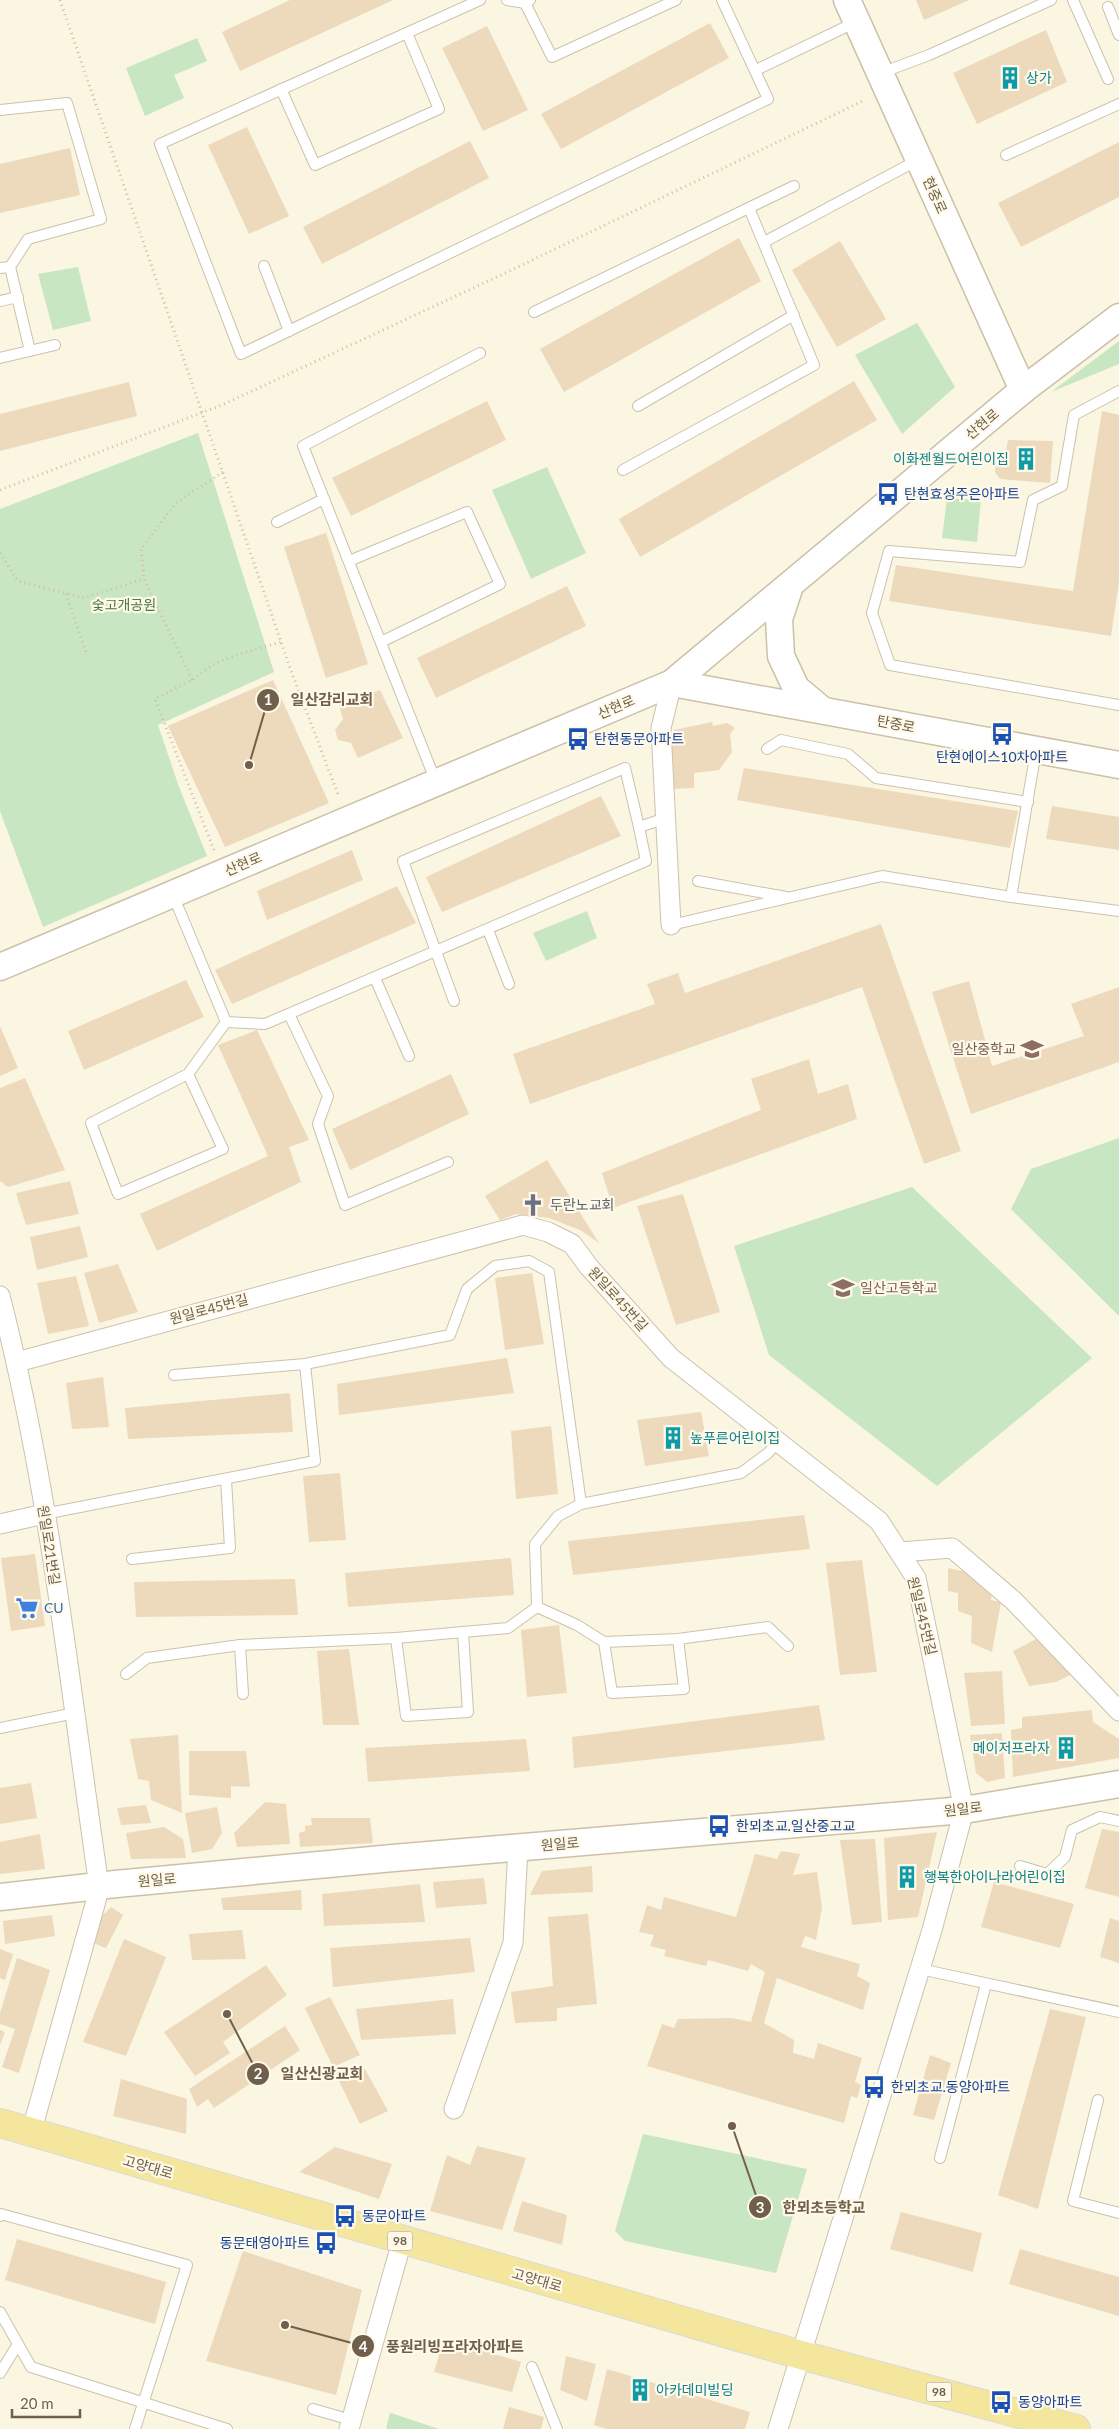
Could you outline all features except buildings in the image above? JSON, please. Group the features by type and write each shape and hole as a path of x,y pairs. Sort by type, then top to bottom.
{"main road":[{"name":"현중로","path":"852,11 1023,390"},
{"name":"산현로","path":"0,967 672,684 1023,390 1119,317"},
{"path":"790,585 779,619 781,656 796,688 822,710"},
{"name":"탄중로","path":"672,684 1119,765"},
{"name":"원일로","path":"0,1897 99,1886 518,1848 964,1810 1119,1784"},
{"name":"고양대로","path":"0,2124 400,2248"},
{"name":"고양대로","path":"0,2138 400,2248 799,2362 1014,2429"},
{"name":"고양대로","path":"799,2362 1076,2429"}],"street":[{"path":"671,925 661,728 672,684"},
{"name":"원일로45번길","path":"17,1362 523,1225 548,1232 572,1244 589,1267 671,1358 880,1521 916,1578 964,1810"},
{"name":"원일로21번길","path":"0,1296 17,1362 44,1514 75,1713 99,1886"},
{"path":"0,1524 44,1514"},
{"path":"900,1552 952,1548 1014,1601 1119,1711"},
{"path":"778,2429 920,1969 964,1810"},
{"path":"454,2109 513,1943 518,1848"},
{"path":"31,2133 99,1886"},
{"path":"350,2424 400,2248"}],"lane":[{"path":"480,0 160,144 241,354 768,99 722,0"},
{"path":"507,0 528,1 552,57 676,0"},
{"path":"880,73 929,55 1051,0"},
{"path":"1073,0 1108,79"},
{"path":"1108,7 1119,35"},
{"path":"756,70 852,11"},
{"path":"281,89 314,165 324,161 439,109 406,33"},
{"path":"0,110 66,103 101,218 28,239 5,268 18,297 30,351"},
{"path":"1006,155 1119,104"},
{"path":"764,242 919,159"},
{"path":"534,312 794,186"},
{"path":"624,470 814,365 749,208"},
{"path":"264,266 290,331"},
{"path":"0,301 18,297"},
{"path":"638,406 794,316"},
{"path":"0,358 55,345"},
{"path":"436,783 303,446 480,353"},
{"path":"1119,391 1074,415 1062,486 1033,500 1020,562 889,551 872,613 890,665 1119,706"},
{"path":"277,522 324,499"},
{"path":"349,561 467,512 500,584 380,642"},
{"path":"767,749 781,740 848,754 876,778 1028,802"},
{"path":"1011,897 1036,750"},
{"path":"226,1022 265,1024 375,978 436,952 488,930 646,861 625,768 403,861 436,952 454,1001"},
{"path":"639,827 666,818"},
{"path":"671,925 882,876 1011,897 1119,911"},
{"path":"698,881 790,898"},
{"path":"172,894 226,1022"},
{"path":"488,930 509,984"},
{"path":"375,978 409,1056"},
{"path":"288,1014 328,1096 318,1124 345,1205 448,1162"},
{"path":"188,1074 223,1150 118,1194 91,1123 188,1074 226,1022"},
{"path":"174,1375 306,1364 450,1335 467,1289 496,1266 529,1260 548,1272 581,1504"},
{"path":"44,1514 315,1461 306,1364"},
{"path":"537,1608 535,1544 558,1516 581,1504 741,1473 768,1453 778,1442"},
{"path":"132,1559 230,1548 226,1479"},
{"path":"126,1674 147,1658 240,1645 396,1638 508,1628 537,1608"},
{"path":"537,1608 577,1625 604,1642 678,1639 768,1627 788,1646"},
{"path":"396,1638 406,1716 468,1712 463,1632"},
{"path":"604,1642 612,1693 684,1689 678,1639"},
{"path":"240,1645 243,1694"},
{"path":"0,1728 75,1713"},
{"path":"1020,1866 1046,1874 1065,1857 1072,1830 1100,1817 1119,1821"},
{"path":"920,1969 1119,2012"},
{"path":"940,2158 986,1984"},
{"path":"1098,2100 1073,2201 1119,2213"},
{"path":"0,2216 1,2214 187,2265 135,2429"},
{"path":"0,2312 31,2367 227,2429"},
{"path":"0,2373 18,2344"},
{"path":"532,2367 557,2429"},
{"path":"313,2409 350,2424"}],"path":[{"path":"60,0 281,642 339,798"},
{"path":"0,490 202,412 499,276 866,100"},
{"path":"192,680 144,579 141,549 176,503 223,472"},
{"path":"0,553 18,581 84,598 144,579"},
{"path":"66,593 86,652"},
{"path":"214,852 155,699 192,680 212,665 236,655 281,642"}],"green space":[{"path":"197,38 207,61 174,75 184,98 145,116 126,68"},
{"path":"78,267 91,321 53,330 38,274"},
{"path":"917,323 955,387 902,434 855,355"},
{"path":"1119,341 1119,364 1051,392"},
{"name":"숯고개공원","path":"198,433 274,672 158,725 179,787 207,856 43,927 0,811 0,509"},
{"path":"547,467 586,553 531,579 492,490"},
{"path":"947,498 981,500 977,542 942,538"},
{"path":"587,911 597,938 546,961 533,933"},
{"path":"1119,1138 1119,1316 1011,1209 1031,1169"},
{"path":"912,1187 1092,1358 937,1486 769,1355 734,1246"},
{"path":"643,2134 807,2169 776,2273 625,2241 615,2231"},
{"path":"391,2413 439,2429 386,2429"}],"place":[{"name":"상가","path":"1010,78"},
{"name":"이화젠월드어린이집","path":"1026,459"},
{"name":"탄현효성주은아파트","path":"888,494"},
{"name":"탄현에이스10차아파트","path":"1002,734"},
{"name":"탄현동문아파트","path":"578,739"},
{"name":"일산감리교회","path":"249,765"},
{"name":"일산중학교","path":"1032,1049"},
{"name":"두란노교회","path":"533,1205"},
{"name":"일산고등학교","path":"843,1288"},
{"name":"높푸른어린이집","path":"673,1438"},
{"name":"CU","path":"27,1608"},
{"name":"메이저프라자","path":"1066,1748"},
{"name":"한뫼초교.일산중고교","path":"719,1826"},
{"name":"행복한아이나라어린이집","path":"907,1877"},
{"name":"일산신광교회","path":"227,2014"},
{"name":"한뫼초교.동양아파트","path":"874,2087"},
{"name":"한뫼초등학교","path":"732,2126"},
{"name":"동문아파트","path":"345,2216"},
{"name":"동문태영아파트","path":"326,2243"},
{"name":"풍원리빙프라자아파트","path":"285,2325"},
{"name":"아카데미빌딩","path":"640,2390"},
{"name":"동양아파트","path":"1001,2402"}]}
